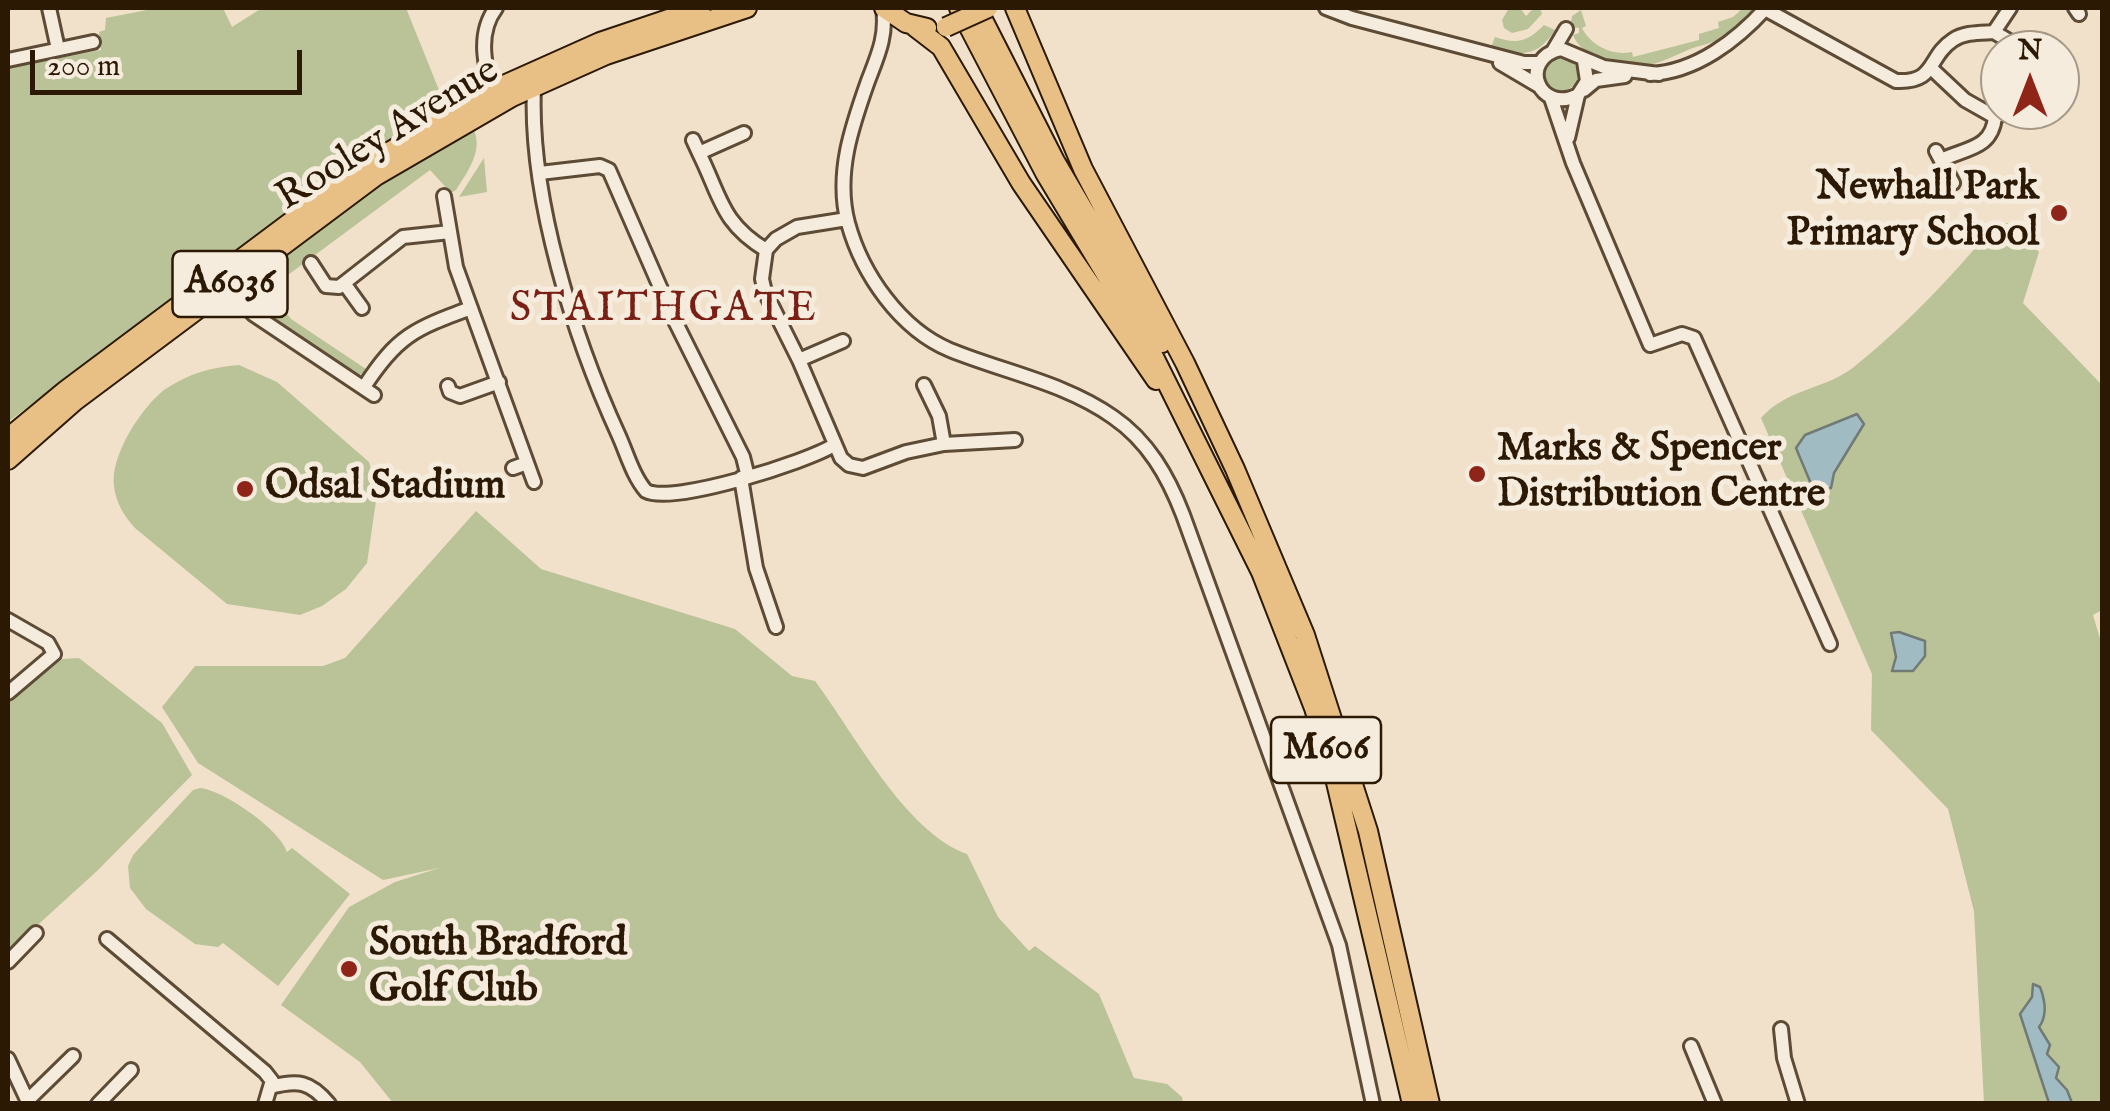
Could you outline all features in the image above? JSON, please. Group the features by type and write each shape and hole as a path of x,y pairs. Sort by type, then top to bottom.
{"highway":[{"name":"Rooley Avenue","path":"8,438 368,164 490,92 600,42 701,8"},
{"name":"Rooley Avenue","path":"8,460 75,401 376,176 534,88 606,56 748,8"},
{"path":"884,8 915,27 946,27 988,8"},
{"name":"M606","path":"960,8 1045,173 1147,342 1260,572 1314,708 1350,834 1412,1104"},
{"name":"M606","path":"977,8 1056,161 1234,469"},
{"name":"M606","path":"1015,8 1084,170 1185,362 1305,634 1352,772 1430,1104"},
{"name":"M606","path":"1024,31 1026,8"},
{"name":"M606","path":"915,27 941,47 1020,183 1182,416"}],"street":[{"path":"49,8 58,48"},
{"path":"490,92 482,51 490,16 496,8"},
{"path":"884,8 883,43 846,152 847,219 856,250 878,288 907,322 946,348 1066,392 1101,409 1134,434 1165,474 1339,945 1373,1104"},
{"path":"1326,8 1524,63 1539,63"},
{"path":"1351,8 1386,26"},
{"path":"1551,98 1566,100 1596,80 1610,76 1659,74 1698,61 1737,38 1766,8 1896,80 1913,82 1932,69 1952,41 1980,33"},
{"path":"1995,30 2010,8"},
{"path":"883,43 915,27"},
{"path":"1539,86 1539,63 1553,51 1566,29 1570,50 1584,61 1617,70 1659,74"},
{"path":"8,60 93,42"},
{"path":"1447,42 1503,64 1551,98 1650,346 1682,334 1694,338 1830,644"},
{"path":"1553,51 1570,50"},
{"path":"1567,146 1587,81 1584,61"},
{"path":"1932,69 1965,100 1980,108"},
{"path":"534,88 532,113 540,172 575,326 598,390 640,484 654,496 664,496 804,461 834,445"},
{"path":"1953,183 1939,156 1984,145 1994,130"},
{"path":"744,133 696,146 730,220 744,236 766,250"},
{"path":"540,172 600,166 609,170 667,303 743,457 756,568 776,626"},
{"path":"444,196 456,266 534,482"},
{"path":"847,219 797,227 776,239 766,250 762,279 764,292 799,360 841,458 863,468 906,452 944,444 1015,440"},
{"path":"310,263 326,286 338,288 404,238 450,232"},
{"path":"232,283 253,314 369,391 394,345 413,330 471,308"},
{"path":"344,283 362,308"},
{"path":"799,360 843,341"},
{"path":"448,386 450,392 460,396 499,382"},
{"path":"924,385 939,416 944,444"},
{"path":"513,468 527,463"},
{"path":"8,620 48,643 54,654 8,693"},
{"path":"8,962 36,933"},
{"path":"106,939 265,1072 272,1081 266,1104"},
{"path":"1780,1030 1798,1104"},
{"path":"1691,1046 1715,1104"},
{"path":"8,1060 28,1102 73,1056"},
{"path":"98,1104 131,1070"},
{"path":"270,1088 306,1082 328,1104"}],"green space":[{"path":"157,8 223,8 232,27 262,8 406,8 445,105 331,178 8,422 8,68 101,50 99,32 105,30 106,18"},
{"path":"1509,8 1520,8 1526,16 1540,8 1542,14 1528,29 1512,33 1504,28 1502,20"},
{"path":"1743,8 1754,8 1719,39 1658,63 1638,66 1588,53 1573,35 1579,33 1579,28 1570,27 1572,16 1581,10 1586,26 1582,28 1591,40 1610,51 1632,52 1633,57 1699,40 1699,34 1719,28 1718,22"},
{"path":"1544,25 1555,30 1535,50 1520,53 1491,47 1495,37 1522,40"},
{"path":"1561,57 1573,62 1578,74 1573,86 1561,91 1549,86 1544,74 1549,62"},
{"path":"473,128 476,152 456,190 451,193 430,170 269,289 291,319 369,371 359,375 256,306 245,294 244,284 349,204"},
{"path":"484,158 487,192 459,197"},
{"path":"1996,223 2012,223 2039,252 2023,303 2102,385 2102,610 2093,615 2102,645 2102,1103 1984,1103 1974,911 1948,809 1871,730 1872,674 1761,418 1783,400 1855,366 1929,298"},
{"name":"Odsal Stadium","path":"239,365 277,382 369,462 377,494 367,563 346,589 300,615 227,604 135,528 121,509 115,492 114,474 122,447 155,398 191,376"},
{"path":"476,511 541,569 735,629 792,676 815,681 902,803 944,842 967,854 998,917 1029,951 1035,946 1099,994 1134,1078 1167,1084 1182,1097 1183,1103 393,1103 360,1062 281,1005 349,907 395,882 439,868 383,880 198,763 162,707 195,666 323,666 345,658"},
{"path":"79,658 162,723 192,775 97,871 8,952 8,703 62,659"},
{"path":"200,788 250,812 274,833 287,852 292,848 350,894 278,986 223,943 218,947 195,944 146,909 130,888 128,866 133,855 193,790"}],"water":[{"path":"1857,414 1864,424 1834,473 1831,488 1814,491 1796,448 1805,435"},
{"path":"1891,633 1925,641 1925,656 1913,671 1892,671 1896,657"},
{"path":"2033,984 2040,987 2044,1002 2044,1018 2039,1027 2050,1045 2047,1054 2059,1067 2056,1078 2072,1103 2049,1103 2020,1014 2032,997"}],"place":[{"name":"Newhall Park Primary School","path":"2059,213"},
{"name":"Marks & Spencer Distribution Centre","path":"1477,474"},
{"name":"Odsal Stadium","path":"245,489"},
{"name":"South Bradford Golf Club","path":"349,969"}],"district":[{"name":"STAITHGATE","path":"664,311"}]}
